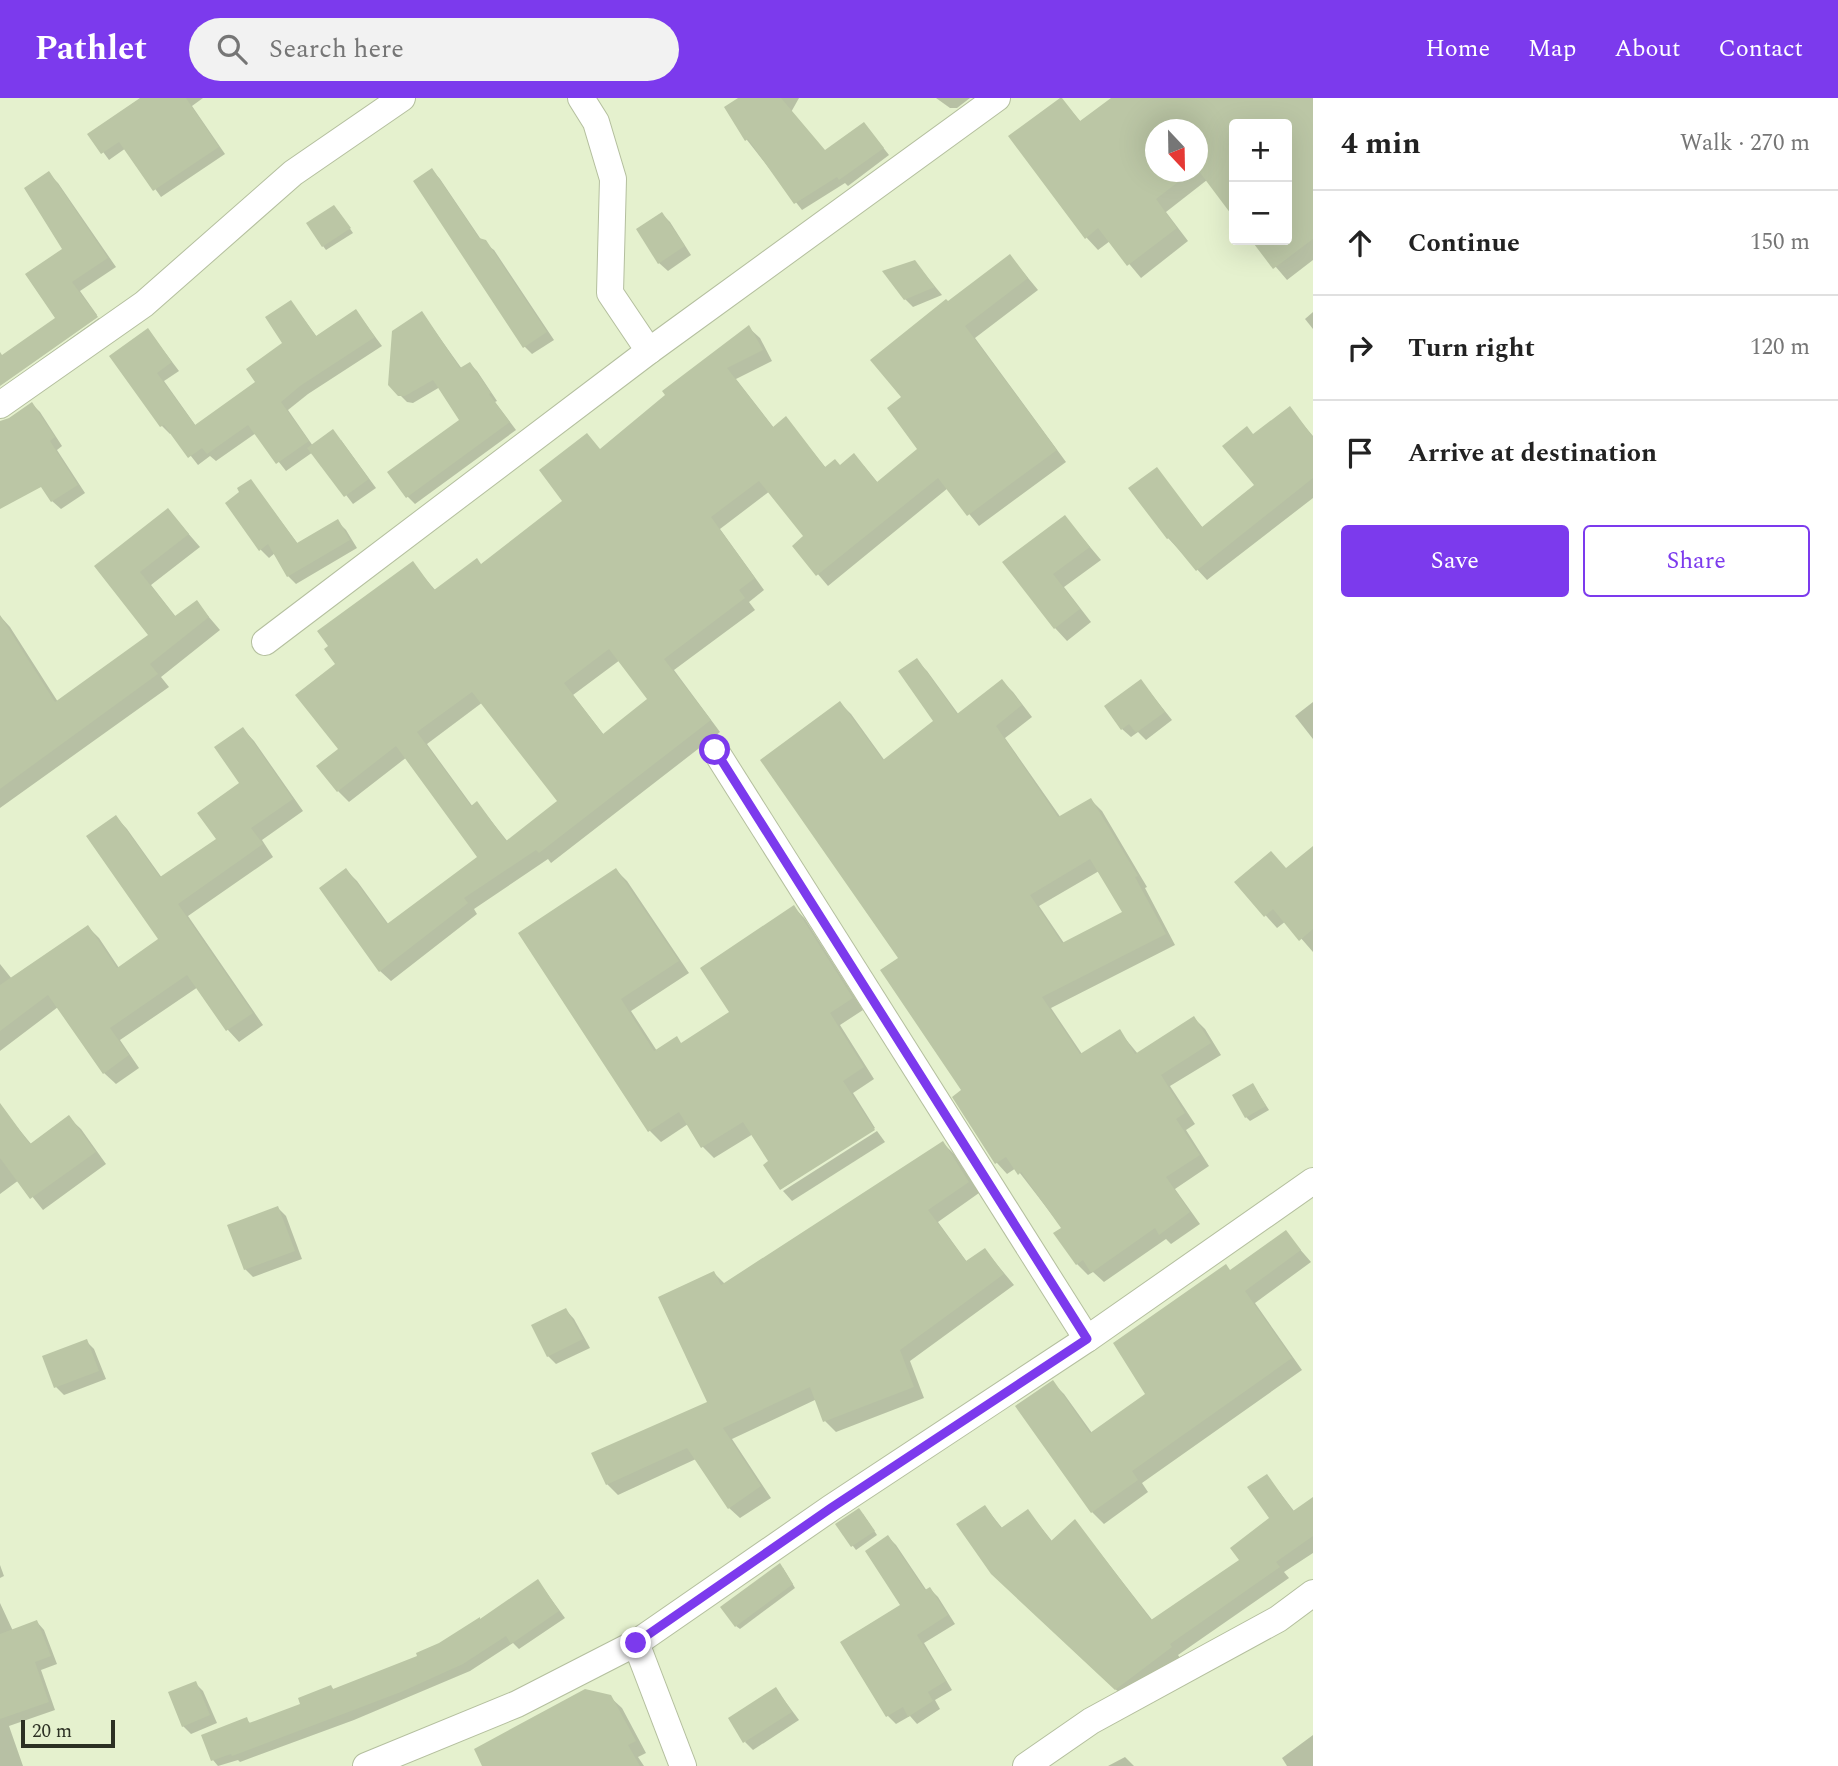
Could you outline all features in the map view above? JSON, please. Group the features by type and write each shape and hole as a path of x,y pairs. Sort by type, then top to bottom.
{"street":[{"path":"0,405 144,304 293,173 402,98"},
{"path":"581,98 596,122 613,179 610,293 649,351"},
{"path":"265,642 649,351 997,98"},
{"path":"715,750 1087,1339"},
{"path":"366,1766 517,1704 636,1643 831,1508 1087,1339 1313,1181"},
{"path":"1026,1766 1091,1721 1278,1619 1313,1593"},
{"path":"636,1643 683,1766"}],"building":[{"path":"140,98 186,98 219,147 153,191 119,142 101,154 87,134"},
{"path":"738,98 781,98 825,150 864,122 884,148 839,180 837,177 794,204 748,139 745,141 724,107"},
{"path":"1060,98 1080,121 1111,98 1313,98 1313,239 1273,269 1255,245 1292,245 1292,119 1229,119 1229,211 1207,182 1208,119 1145,119 1145,182 1178,182 1156,199 1177,228 1127,266 1098,228 1085,239 1008,136"},
{"path":"432,168 479,238 486,240 547,332 523,348 413,181"},
{"path":"49,171 108,258 72,282 98,317 0,386 0,352 2,355 55,318 25,274 62,249 24,188"},
{"path":"334,205 351,228 322,247 306,223"},
{"path":"662,212 685,246 658,264 636,229"},
{"path":"1010,254 1028,278 965,326 1057,450 967,516 938,478 816,576 792,546 803,536 759,481 711,517 755,578 739,590 745,598 664,659 711,720 539,853 536,850 464,898 468,903 379,972 319,888 346,868 387,924 477,857 396,746 337,792 316,766 338,749 295,695 335,664 324,649 328,646 317,631 413,561 434,590 477,558 481,564 562,501 539,470 587,433 600,449 665,395 662,391 749,325 763,350 727,368 773,427 786,416 825,467 835,459 840,465 854,453 877,482 917,449 887,408 901,397 870,360 946,299 948,301","holes":["609,649 647,699 603,734 564,683","472,692 557,801 506,841 477,801 471,806 417,732"]},
{"path":"915,260 935,287 904,300 882,271"},
{"path":"291,300 316,336 356,309 375,337 300,386 281,402 309,441 276,464 248,425 207,454 202,448 188,458 164,425 160,427 109,356 148,328 172,362 157,373 195,425 255,382 246,369 282,343 265,317"},
{"path":"422,311 460,368 470,362 510,422 406,498 387,472 459,420 433,380 405,396 398,396 388,385 392,331"},
{"path":"32,402 55,437 50,441 78,485 51,502 41,487 0,509 0,421"},
{"path":"1290,406 1313,437 1313,478 1196,571 1169,538 1167,539 1128,488 1157,467 1202,527 1254,485 1222,446 1247,426 1253,434"},
{"path":"333,429 369,479 344,497 307,448"},
{"path":"251,479 297,543 338,519 350,540 287,577 268,544 259,551 225,503 239,492 237,488"},
{"path":"168,508 189,534 140,572 175,616 197,600 209,617 150,664 158,674 0,789 0,615 55,702 148,635 94,566"},
{"path":"1065,515 1090,547 1053,574 1080,609 1054,629 1002,562"},
{"path":"917,658 957,714 1002,679 1022,705 996,726 1058,817 1091,798 1138,876 1135,877 1166,934 1042,997 1080,1054 1120,1029 1135,1054 1194,1016 1211,1043 1161,1075 1185,1113 1176,1119 1200,1155 1166,1177 1190,1212 1159,1235 1155,1228 1091,1273 1083,1260 1076,1265 1053,1233 1061,1228 1021,1172 1018,1175 1006,1157 995,1164 952,1097 961,1090 880,970 898,958 760,760 840,701 883,760 933,721 898,671","holes":["1090,859 1122,912 1062,943 1030,895"]},
{"path":"1141,679 1165,712 1136,733 1129,724 1121,730 1104,706"},
{"path":"243,727 293,799 251,828 263,844 178,904 253,1013 226,1031 187,975 110,1028 129,1055 103,1074 48,995 0,1031 0,985 88,925 117,968 158,939 86,836 116,815 160,877 216,839 197,813 239,783 214,747"},
{"path":"1313,846 1313,929 1299,941 1273,909 1264,917 1234,882 1271,851 1286,868"},
{"path":"616,868 679,961 621,999 654,1051 677,1036 681,1043 729,1012 700,968 794,905 853,998 830,1013 864,1067 843,1081 875,1130 780,1190 763,1165 768,1161 743,1122 701,1148 679,1112 648,1132 518,933"},
{"path":"1253,1083 1266,1106 1245,1118 1232,1095"},
{"path":"0,1103 30,1144 69,1115 96,1152 30,1199 0,1158"},
{"path":"943,1141 969,1182 928,1210 966,1261 985,1248 1004,1274 900,1350 914,1387 823,1422 810,1387 723,1428 761,1486 728,1509 687,1448 606,1485 591,1453 707,1402 658,1297 714,1271 721,1285"},
{"path":"278,1206 295,1251 244,1270 227,1225"},
{"path":"1286,1230 1301,1250 1245,1291 1292,1358 1132,1471 1138,1480 1091,1513 1015,1406 1053,1380 1090,1433 1145,1394 1113,1343 1226,1264 1230,1270"},
{"path":"566,1308 583,1339 547,1357 531,1325"},
{"path":"87,1339 99,1371 54,1388 42,1356"},
{"path":"1267,1474 1293,1511 1313,1497 1313,1536 1276,1562 1280,1567 1170,1644 1172,1647 1115,1690 991,1574 956,1524 985,1505 1001,1528 1028,1509 1051,1541 1075,1519 1151,1620 1239,1560 1230,1548 1269,1518 1247,1487"},
{"path":"859,1508 875,1531 851,1547 835,1524"},
{"path":"888,1535 925,1590 930,1587 948,1615 917,1635 946,1681 928,1692 933,1701 908,1717 903,1707 886,1717 840,1642 900,1605 865,1551"},
{"path":"780,1563 793,1584 735,1627 720,1607"},
{"path":"538,1579 559,1611 511,1644 506,1636 463,1664 401,1692 232,1756 231,1754 211,1761 201,1735 247,1717 249,1723 300,1704 298,1698 331,1685 333,1689 417,1656 416,1653 480,1619"},
{"path":"37,1620 51,1656 35,1662 49,1702 0,1719 0,1634"},
{"path":"196,1681 210,1715 182,1727 168,1692"},
{"path":"776,1687 792,1712 743,1743 728,1718"},
{"path":"585,1689 611,1695 636,1741 628,1745 640,1766 482,1766 474,1749"}],"route":[{"path":"636,1643 831,1508 1087,1339 715,750"}]}
